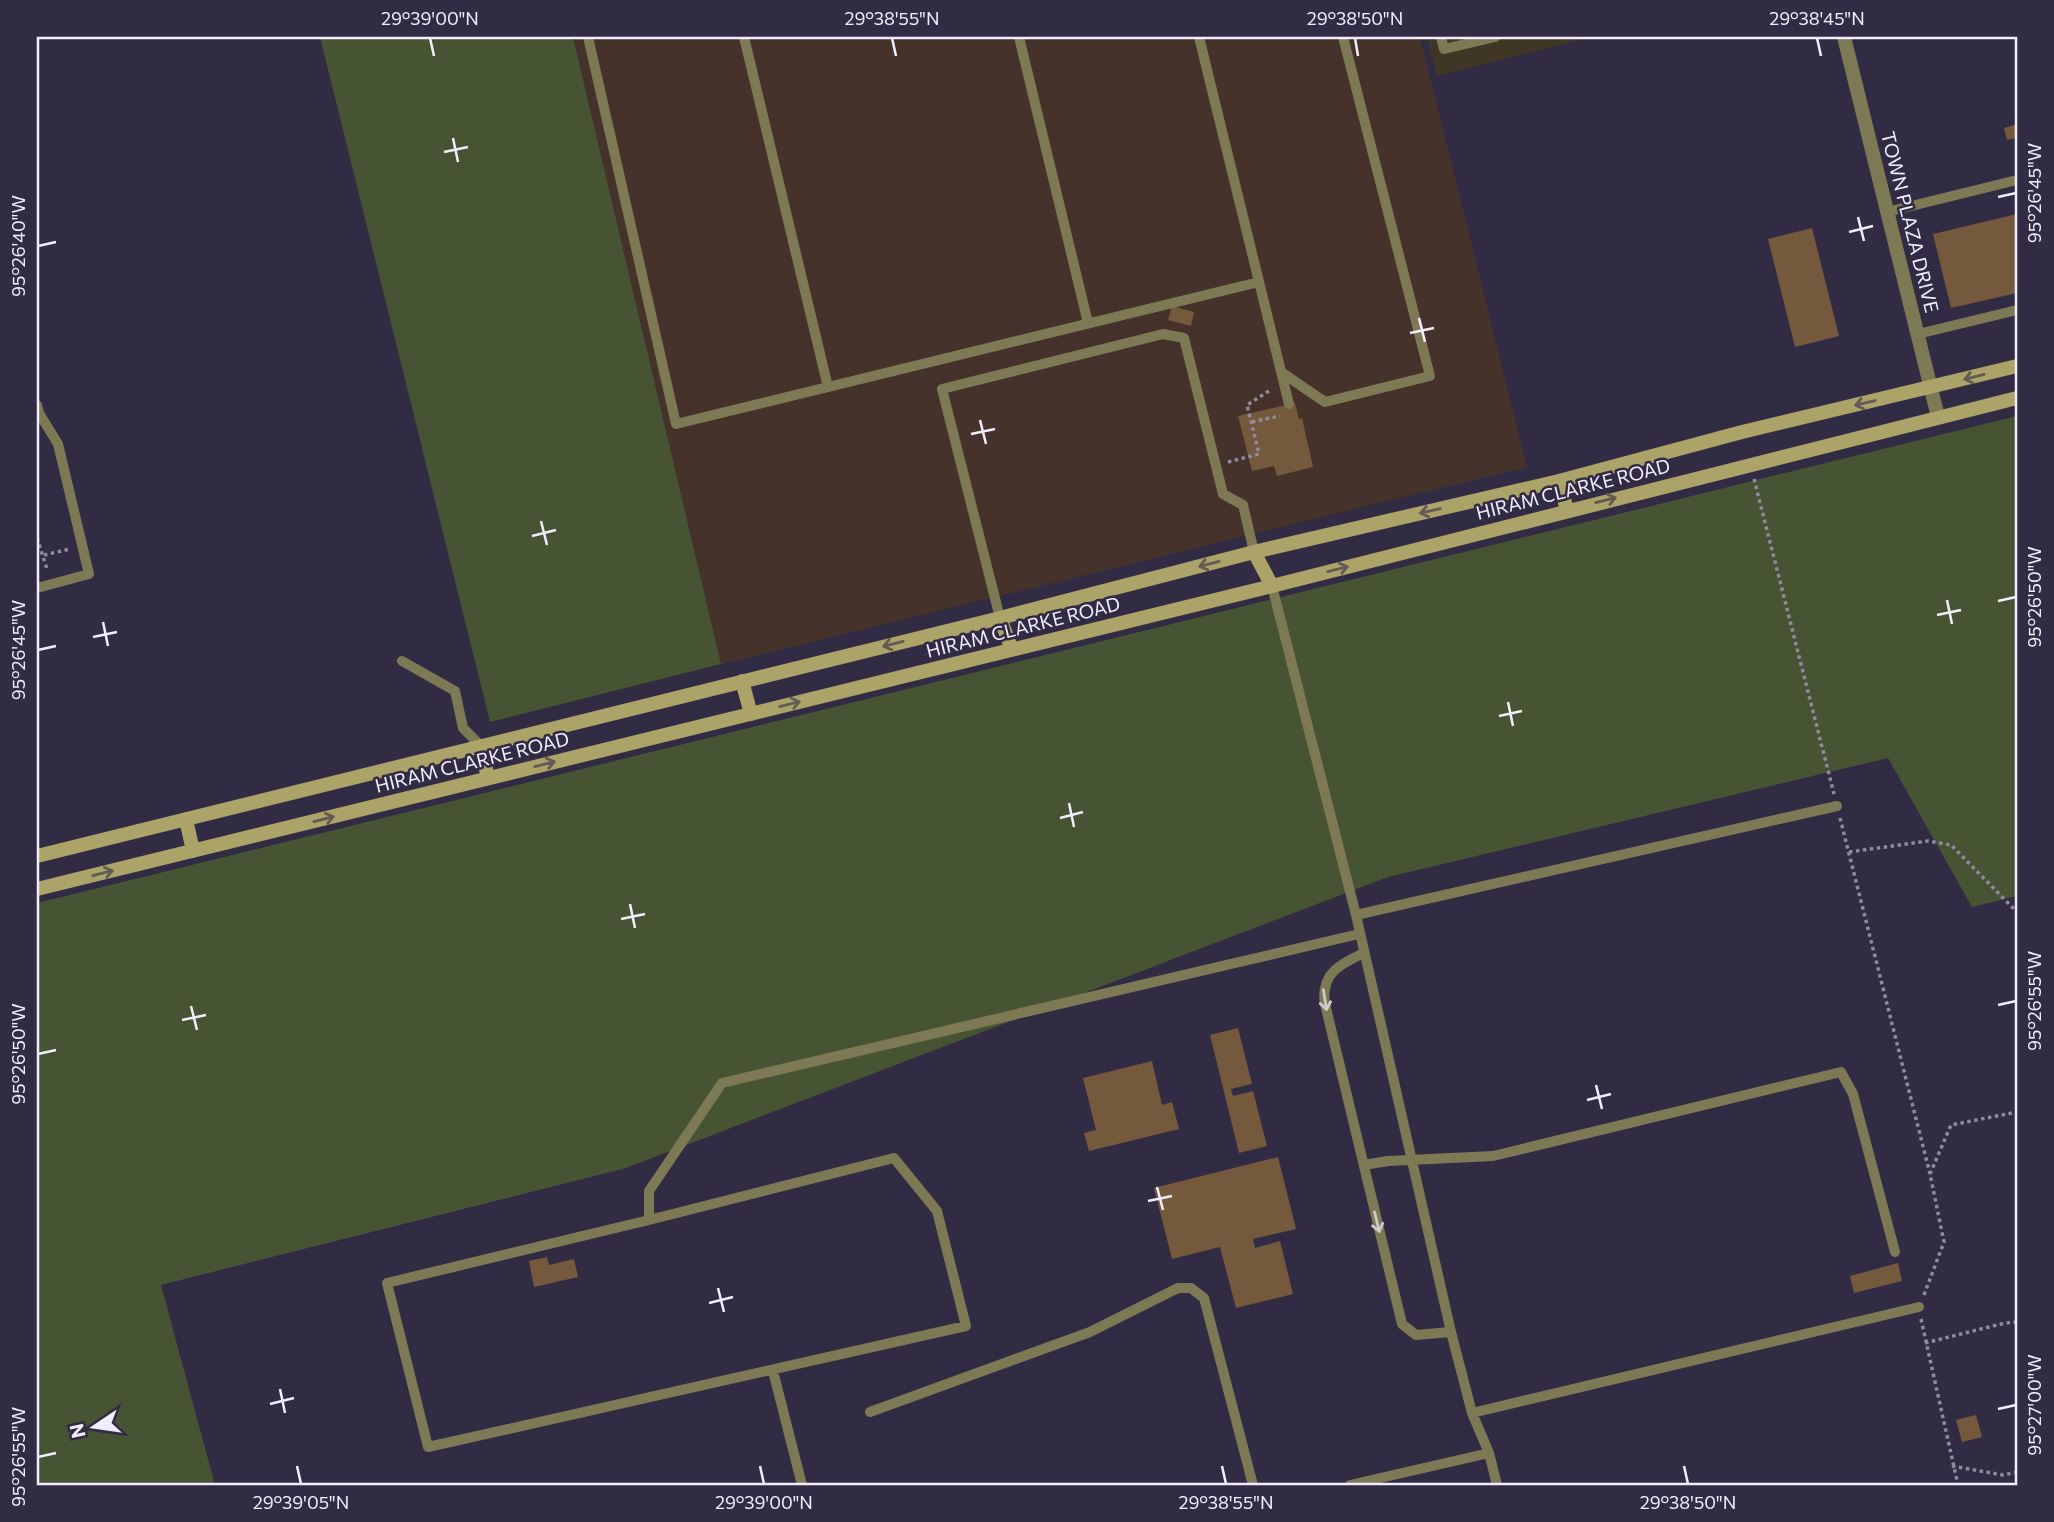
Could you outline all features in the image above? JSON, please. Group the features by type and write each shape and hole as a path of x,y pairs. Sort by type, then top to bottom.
{"main road":[{"name":"HIRAM CLARKE ROAD","path":"37,856 1000,618 1254,552 1559,481 1742,432 2017,366"},
{"name":"HIRAM CLARKE ROAD","path":"37,889 1272,586 2017,398"},
{"path":"1559,481 1567,510"},
{"path":"1254,552 1272,586"},
{"path":"1000,618 1012,650"},
{"path":"742,681 751,714"},
{"path":"481,746 488,778"},
{"path":"186,819 194,851"}],"street":[{"name":"TOWN PLAZA DRIVE","path":"1844,37 1938,418"}],"lane":[{"path":"588,37 676,424 1259,282"},
{"path":"744,37 828,387"},
{"path":"1019,37 1088,323"},
{"path":"1199,37 1289,404"},
{"path":"1282,377 1325,402 1430,376 1343,37"},
{"path":"1441,37 1444,49 1496,37"},
{"path":"1887,212 2017,180"},
{"path":"1918,334 2017,310"},
{"path":"1000,618 942,389 1163,334 1184,338 1223,494 1243,505 1254,552"},
{"path":"37,405 58,444 89,574 37,588"},
{"path":"1272,586 1356,915 1451,1332 1472,1413 1489,1453 1497,1485"},
{"path":"402,661 455,691 463,728 481,746"},
{"path":"1356,915 1837,806"},
{"path":"649,1220 649,1191 722,1083 1359,933"},
{"path":"1364,953 1347,961 1328,977 1323,991 1402,1324 1416,1335 1451,1332"},
{"path":"1363,1165 1388,1161 1493,1156 1842,1072 1853,1094 1895,1252"},
{"path":"894,1158 937,1211 966,1326 428,1447 387,1283 649,1220 894,1158"},
{"path":"870,1412 1090,1332 1178,1288 1191,1288 1204,1298 1253,1485"},
{"path":"1472,1413 1919,1307"},
{"path":"773,1371 802,1485"},
{"path":"1350,1485 1489,1453"}],"path":[{"path":"1216,466 1259,454 1247,405 1282,377"},
{"path":"1251,422 1290,413 1289,404"},
{"path":"37,538 51,584"},
{"path":"43,555 68,549"},
{"path":"1849,852 1928,841 1951,845 2017,912"},
{"path":"1958,1485 1919,1307 1944,1242 1930,1174 1951,1125 2017,1112"},
{"path":"1925,1343 2017,1322"},
{"path":"1952,1466 2003,1475 2017,1472"}],"shaded area":[{"path":"573,37 1420,37 1527,467 721,664"},
{"path":"1427,37 1592,37 1437,76"}],"green space":[{"path":"320,37 573,37 721,664 490,722"},
{"path":"2017,416 2017,896 1972,907 1888,758 1388,877 626,1168 161,1285 215,1485 37,1485 37,903"}],"building":[{"path":"2017,124 2017,138 2007,140 2004,128"},
{"path":"2017,214 2017,293 1951,308 1933,234"},
{"path":"1812,228 1839,336 1795,347 1768,239"},
{"path":"1172,306 1194,312 1191,326 1168,320"},
{"path":"1295,403 1299,419 1302,418 1313,467 1277,476 1274,466 1252,471 1238,416"},
{"path":"1238,1028 1252,1084 1231,1089 1233,1096 1253,1091 1267,1146 1239,1153 1210,1035"},
{"path":"1152,1061 1162,1105 1172,1102 1179,1129 1089,1151 1084,1133 1096,1130 1083,1078"},
{"path":"1278,1157 1296,1229 1253,1239 1255,1248 1280,1241 1293,1294 1236,1308 1220,1247 1172,1259 1154,1188"},
{"path":"547,1257 549,1265 574,1259 578,1277 534,1287 529,1261"},
{"path":"1898,1263 1902,1281 1854,1293 1850,1276"},
{"path":"1976,1415 1982,1437 1962,1442 1956,1420"}]}
